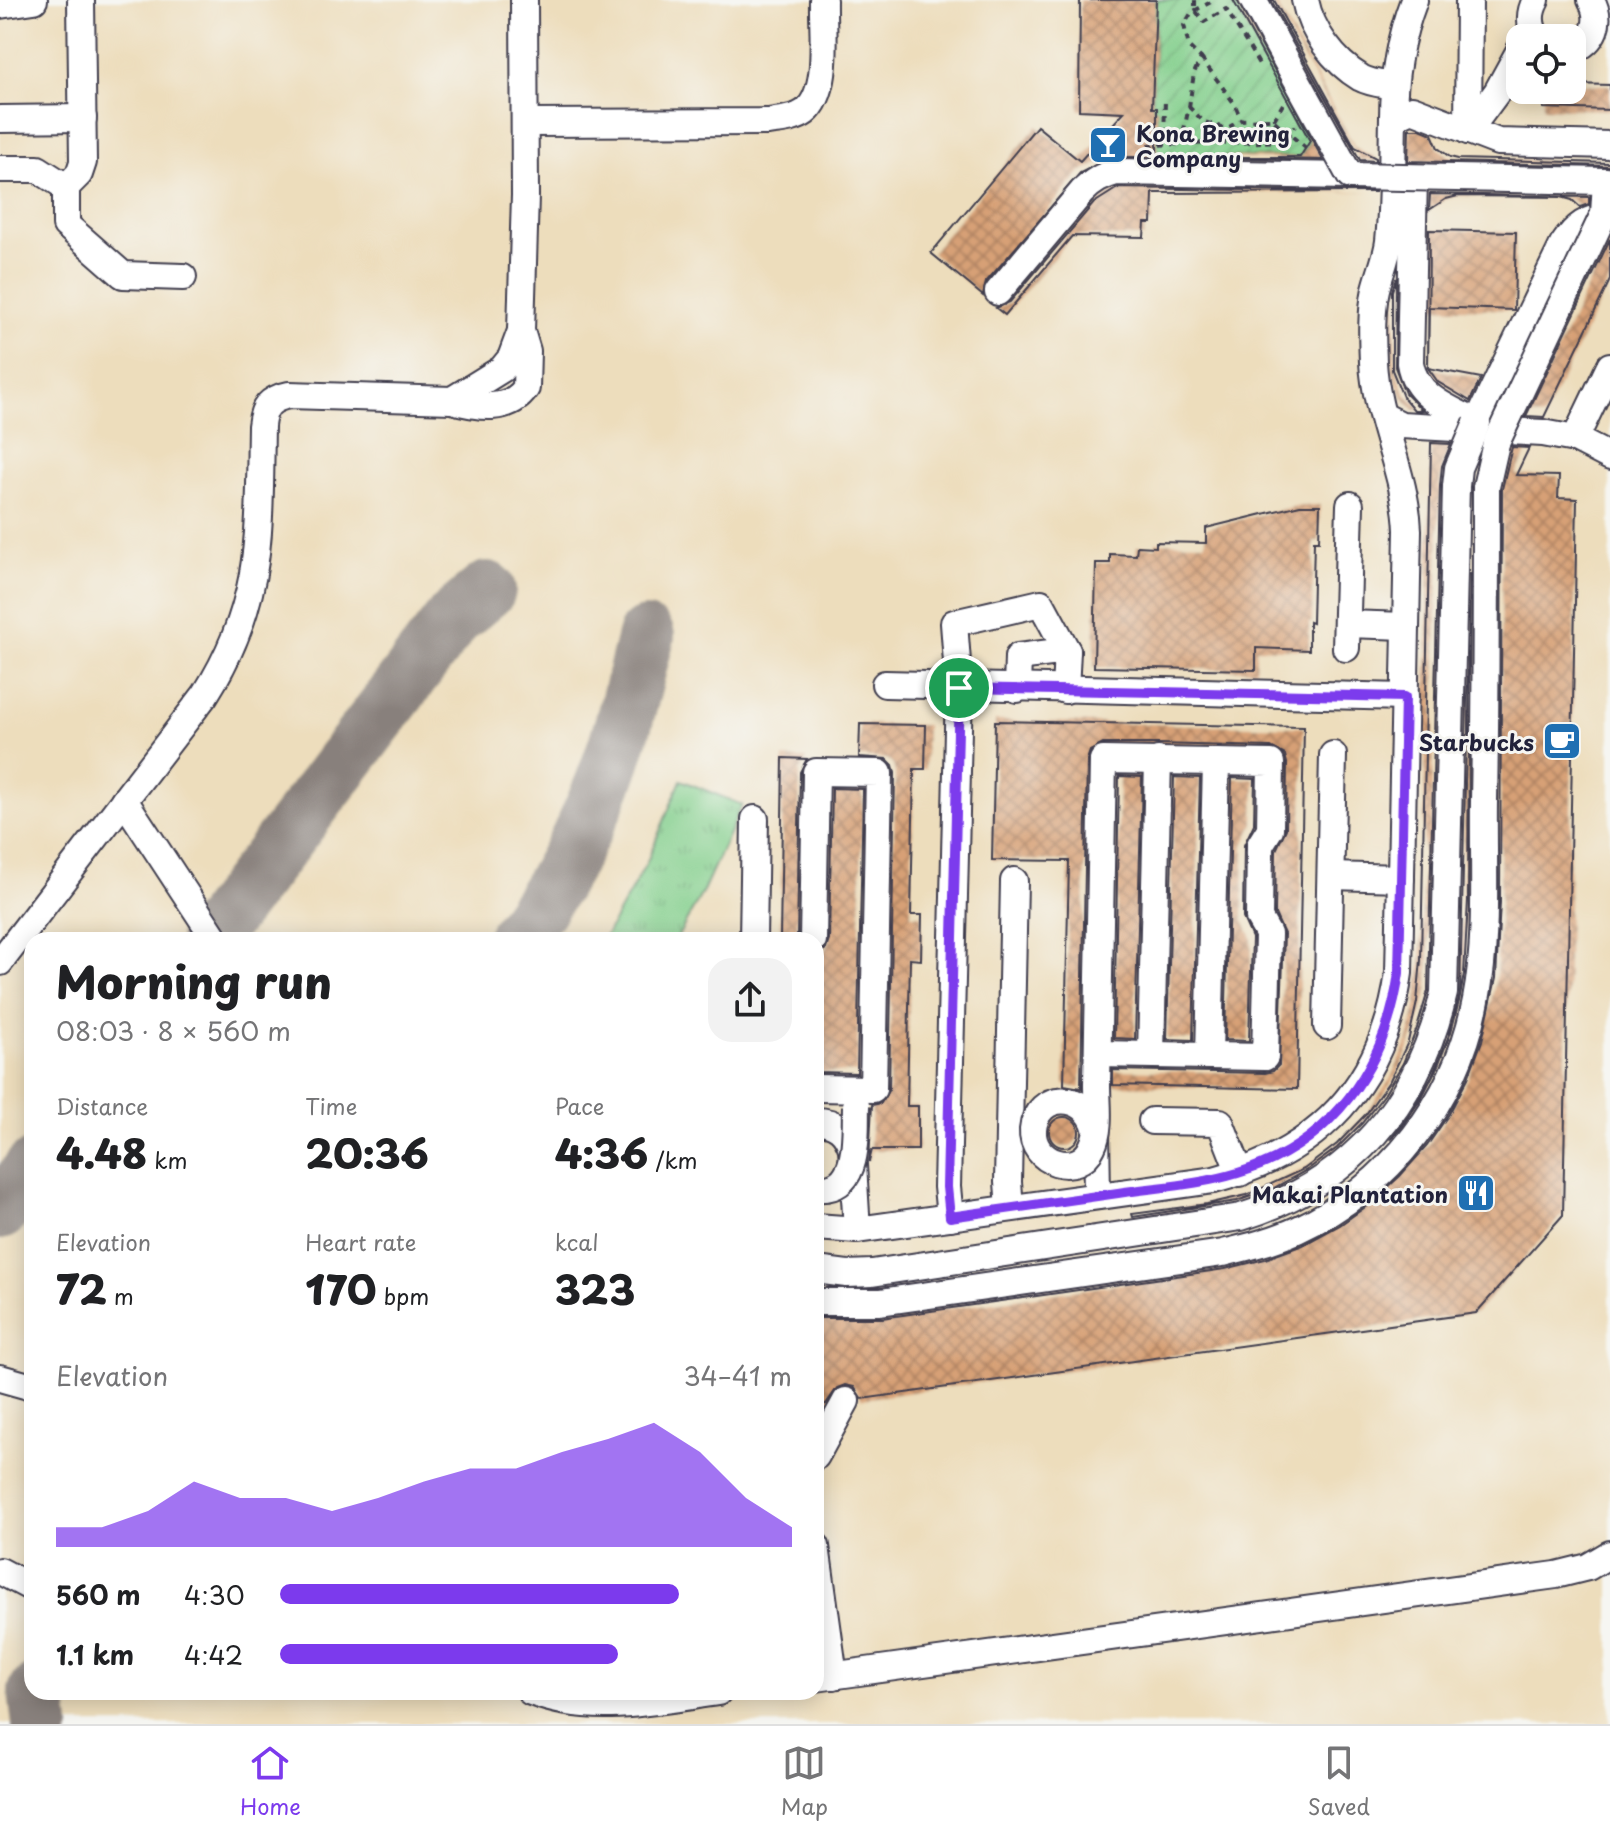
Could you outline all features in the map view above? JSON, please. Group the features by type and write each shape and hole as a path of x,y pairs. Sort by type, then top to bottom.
{"lane":[{"path":"3,5 34,0"},
{"path":"81,0 82,169 66,187 66,225 123,275 183,277"},
{"path":"0,962 205,695 231,649 245,612 257,556 261,426 265,407 271,400 289,395 452,400 502,369 511,358 521,331 526,123 524,0"},
{"path":"526,123 768,122 795,117 805,111 821,86 823,0"},
{"path":"1253,0 1350,176"},
{"path":"1305,0 1317,32 1342,63 1363,80 1393,86"},
{"path":"824,1228 857,1230 1214,1180 1240,1173 1272,1160 1317,1131 1353,1094 1368,1071 1385,1034 1399,973 1407,505 1375,384 1373,332 1376,289 1388,245 1393,86 1404,26 1414,0"},
{"path":"1468,131 1469,0"},
{"path":"1531,24 1531,11 1536,0"},
{"path":"1586,44 1596,26 1597,16 1591,0"},
{"path":"1468,131 1506,78"},
{"path":"1393,118 1412,109 1498,142 1610,145"},
{"path":"0,119 83,118"},
{"path":"0,169 38,169 66,187"},
{"path":"824,1302 880,1302 1223,1253 1261,1244 1297,1230 1342,1204 1381,1174 1414,1139 1441,1095 1462,1051 1479,978 1485,761 1486,487 1496,443 1604,214 1608,180 1116,172 1093,181 998,292"},
{"path":"1414,177 1412,374 1429,397 1477,423"},
{"path":"824,1271 872,1273 1241,1217 1284,1201 1323,1179 1358,1151 1390,1117 1424,1060 1436,1026 1445,982 1458,468 1563,245 1570,234 1588,220 1610,217"},
{"path":"1575,439 1610,366"},
{"path":"1385,417 1401,425 1543,433 1575,439 1610,457"},
{"path":"1350,505 1347,636 1406,626"},
{"path":"950,1217 947,1187 959,688 954,623 1041,603 1067,651 1065,690"},
{"path":"1017,689 1018,657 1067,651"},
{"path":"885,684 1405,697"},
{"path":"1327,1026 1333,755"},
{"path":"1097,1196 1096,1128 1093,1116 1087,1109 1065,1100 1053,1102 1038,1113 1033,1132 1038,1150 1062,1165 1081,1160 1094,1145 1096,1133 1097,1085 1098,1054 1103,760 1271,763 1270,829 1260,845 1259,888 1259,918 1268,934 1265,1057 1098,1054"},
{"path":"1151,1054 1158,760"},
{"path":"1209,1055 1216,762"},
{"path":"813,932 816,772 879,773 873,1089 856,1097 824,1090"},
{"path":"124,800 211,932"},
{"path":"753,932 755,819"},
{"path":"1331,876 1401,878"},
{"path":"1010,1208 1008,1166 1014,881"},
{"path":"824,1188 840,1183 852,1166 856,1097"},
{"path":"1152,1121 1220,1122 1240,1173"},
{"path":"824,1122 844,1131 852,1149 857,1230"},
{"path":"0,1378 24,1385"},
{"path":"824,1441 846,1401"},
{"path":"825,1677 1556,1575 1588,1567 1610,1554"},
{"path":"0,1571 24,1584"},
{"path":"559,1700 604,1706 653,1700"}],"path":[{"path":"1195,0 1195,10 1204,22 1226,9 1259,64"},
{"path":"1215,0 1195,10 1186,20 1184,31 1189,47 1201,58 1234,103 1241,120"},
{"path":"1181,143 1194,73 1201,58"},
{"path":"1164,145 1165,99"},
{"path":"1148,145 1181,143 1261,142 1285,141 1296,125 1283,104 1261,142"},
{"path":"1189,107 1204,122 1212,125 1229,127 1241,120 1272,119 1305,149"}],"green space":[{"path":"1156,0 1233,0 1310,141 1300,157 1157,157 1157,109 1152,108"},
{"path":"681,780 742,805 703,891 680,932 608,932 646,864"}],"building":[{"path":"1080,0 1156,0 1152,108 1157,108 1157,157 1112,157 1080,173 986,282 983,296 931,253 1037,126 1080,161 1124,112 1079,110"},
{"path":"1233,0 1237,0 1323,160 1188,157 1300,157 1310,141"},
{"path":"1271,0 1274,0 1355,147 1376,158 1376,161 1360,160"},
{"path":"1586,84 1610,85 1610,110 1543,108 1543,104 1586,104"},
{"path":"1409,129 1432,134 1438,148 1458,159 1610,163 1610,166 1408,161"},
{"path":"1118,188 1376,192 1153,193 1152,223 1145,223 1144,237 1072,236 1005,315 996,308 1010,302 1094,203"},
{"path":"1430,194 1589,197 1589,204 1580,207 1572,200 1561,197 1458,196 1446,199 1429,210"},
{"path":"1429,230 1516,232 1514,310 1429,307 1428,367"},
{"path":"1610,239 1610,280 1544,417 1526,416"},
{"path":"1396,278 1395,367 1405,393 1422,410 1414,410 1403,397 1392,370 1392,291"},
{"path":"1428,368 1481,378 1470,401 1438,382"},
{"path":"1431,443 1451,444 1442,466 1440,486 1428,991 1417,1028 1403,1063 1384,1095 1337,1148 1307,1170 1274,1188 1237,1201 1133,1217 1132,1214 1247,1195 1304,1169 1337,1144 1366,1114 1390,1080 1408,1042 1417,1002 1421,960"},
{"path":"1512,447 1529,448 1516,475 1559,476 1558,498 1577,499 1563,1215 1476,1313 862,1399 854,1387 845,1385 837,1388 824,1404 824,1318 882,1318 1225,1269 1265,1259 1303,1245 1340,1225 1371,1203 1427,1146 1468,1078 1482,1041 1496,978 1500,902 1502,489"},
{"path":"1300,505 1320,505 1319,541 1314,541 1309,650 1256,648 1256,670 1094,667 1096,563 1110,563 1110,554 1136,555 1137,546 1156,547 1156,542 1206,543 1206,528"},
{"path":"1470,573 1468,901 1464,974 1460,997 1451,1032 1438,1065 1422,1097 1390,1140 1432,1076 1448,1038 1460,994"},
{"path":"995,721 1304,727 1297,1089 1113,1085 1113,1070 1265,1073 1279,1065 1284,934 1275,914 1276,850 1286,829 1285,755 1271,747 1158,744 1103,744 1090,751 1087,760 1081,1088 1064,1085 1069,861 992,860"},
{"path":"860,724 926,725 925,769 914,769 911,915 922,915 921,960 910,959 907,1106 918,1106 918,1150 872,1150 869,1162 872,1105 881,1103 889,1089 895,773 887,759 859,757"},
{"path":"783,758 807,759 800,772 797,932 780,932"},
{"path":"1119,776 1142,777 1135,1039 1114,1038"},
{"path":"1174,777 1200,778 1193,1040 1167,1039"},
{"path":"1232,778 1255,779 1254,824 1244,845 1243,918 1252,938 1249,1041 1225,1040"},
{"path":"832,788 863,789 857,1073 824,1072 824,950 829,940"},
{"path":"1064,1117 1075,1121 1079,1132 1075,1143 1064,1147 1053,1143 1049,1132 1053,1121"}],"taxiway":[{"path":"214,932 454,618 487,590"},
{"path":"521,932 575,846 603,785 627,711 646,636"},
{"path":"0,1211 24,1180"},
{"path":"38,1700 41,1724"}],"place":[{"name":"Kona Brewing Company","path":"1108,145"},
{"name":"Starbucks","path":"1562,741"},
{"name":"Makai Plantation","path":"1476,1193"}],"route":[{"path":"959,688 1405,697 1396,996 1390,1022 1368,1071 1353,1094 1317,1131 1272,1160 1214,1180 950,1217 947,1187 959,688"}]}
